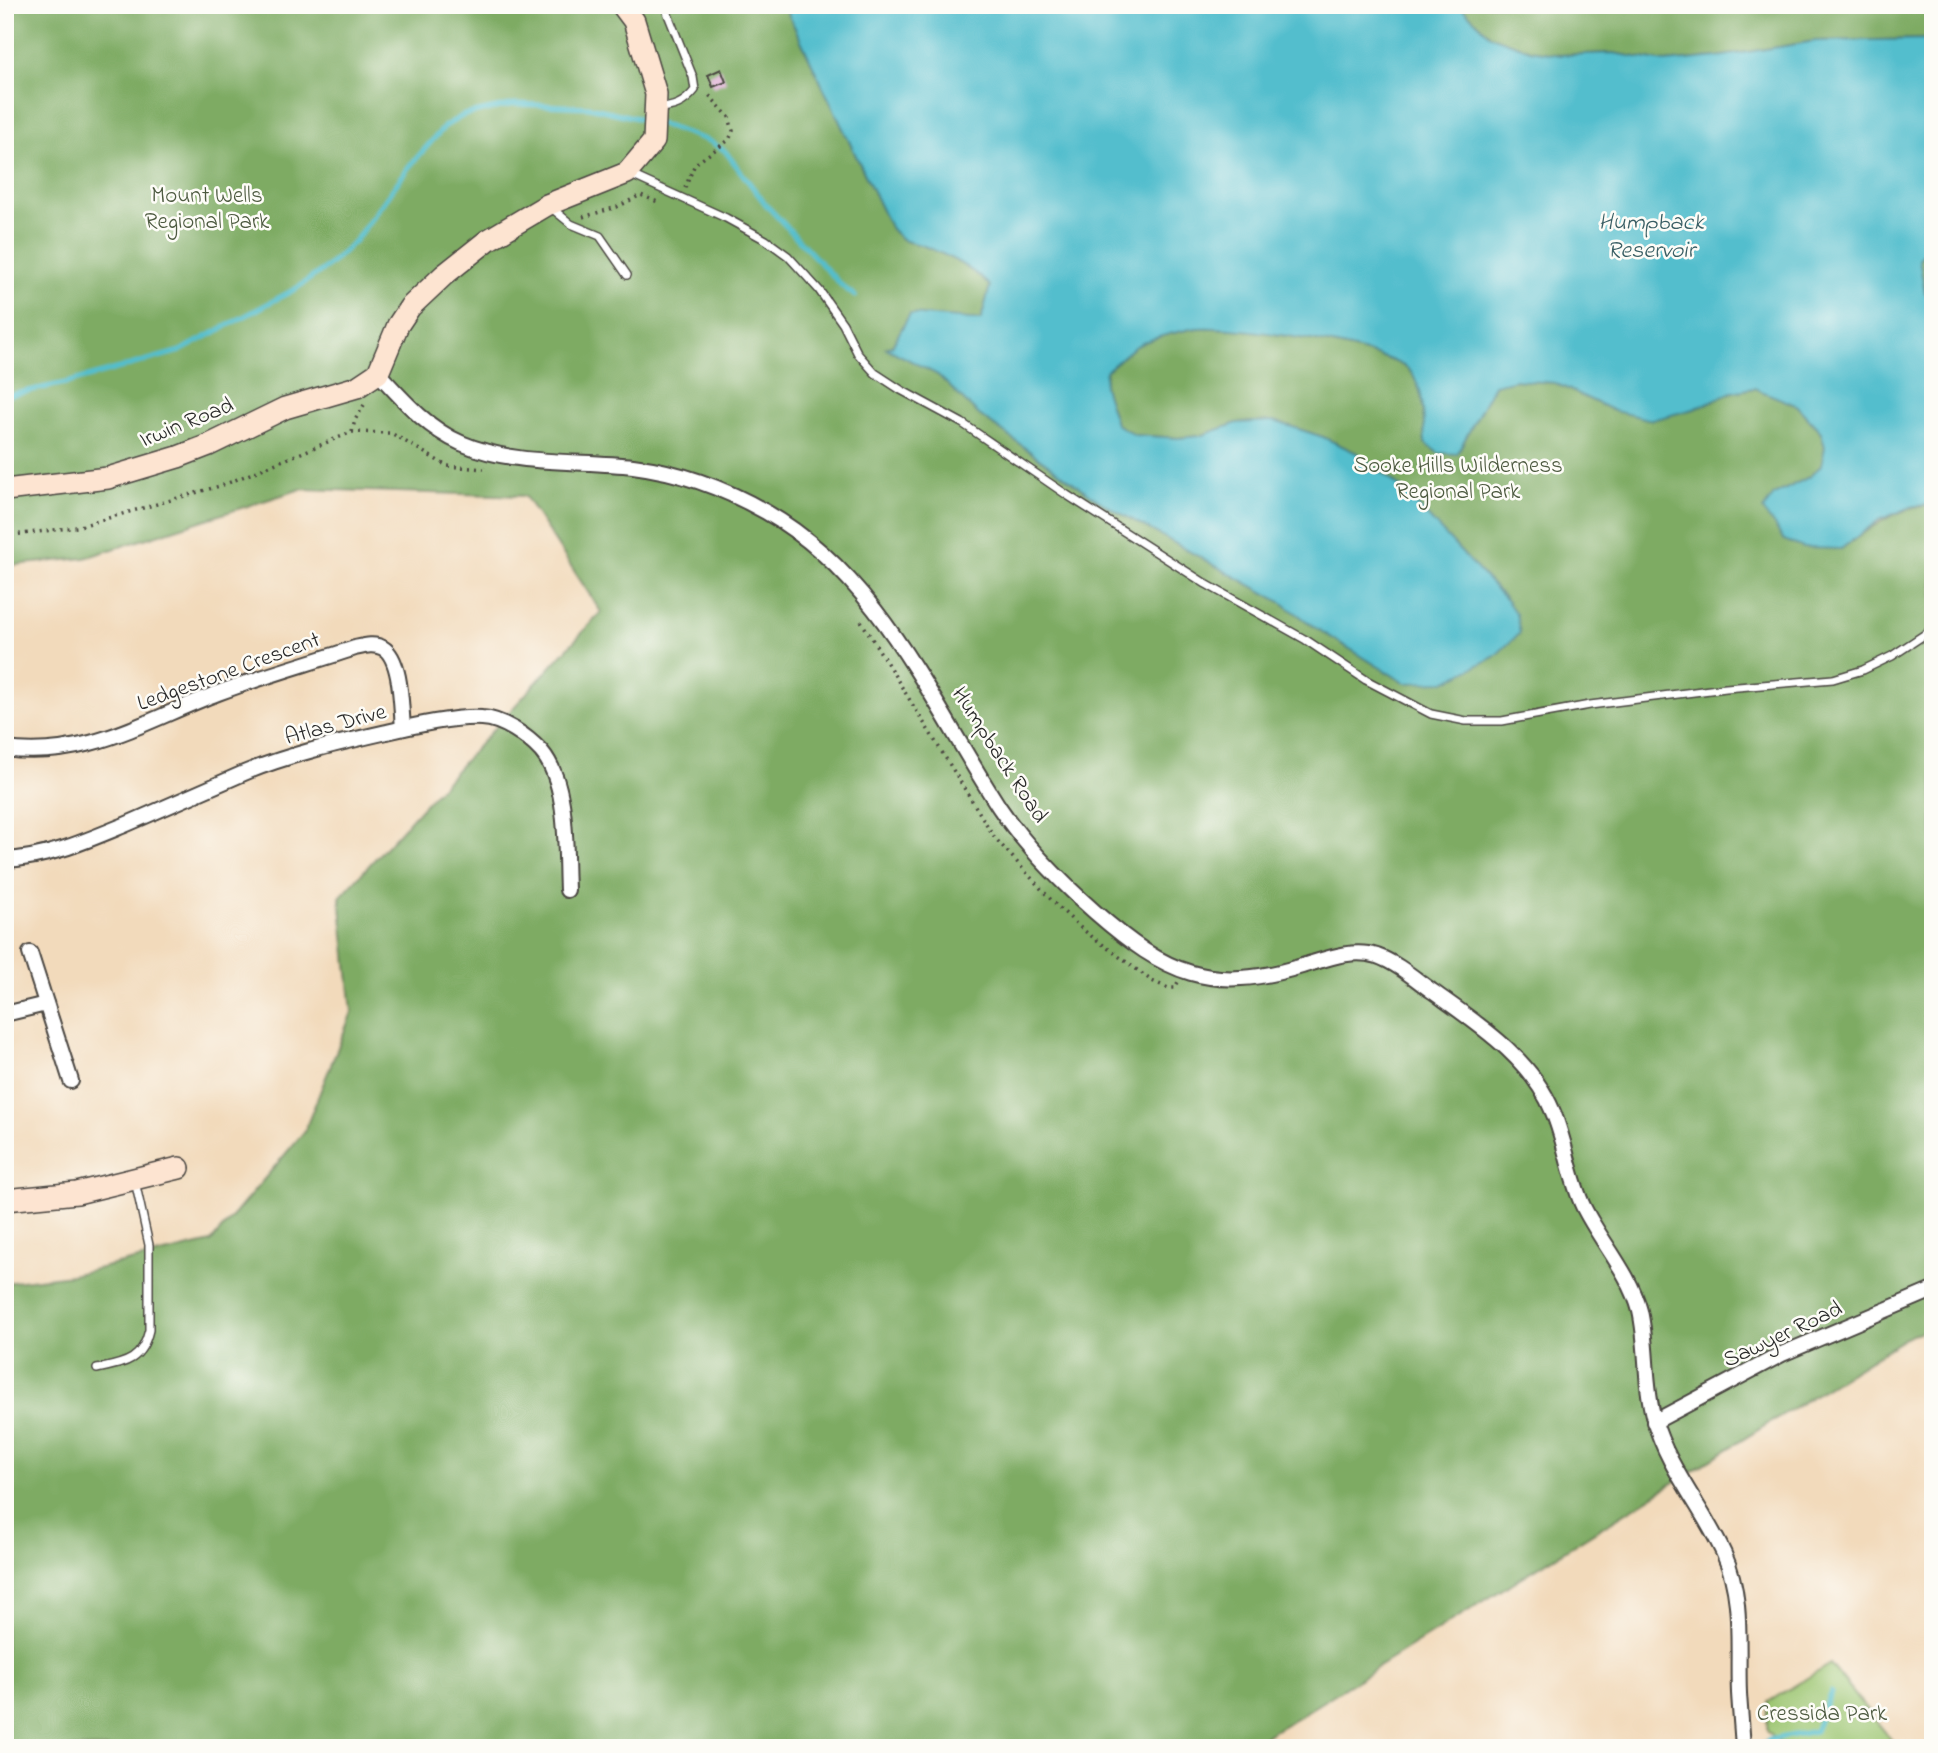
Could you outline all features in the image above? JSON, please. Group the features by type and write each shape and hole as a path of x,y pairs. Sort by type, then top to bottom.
{"street":[{"path":"378,373 398,325 417,299 444,275 488,240 547,205 627,173 654,141 656,94 634,21 622,5"},
{"name":"Irwin Road","path":"5,489 108,478 178,457 285,408 357,387 378,373"},
{"name":"Humpback Road","path":"378,373 417,414 440,432 466,445 508,455 636,467 681,475 721,489 797,531 850,579 883,621 911,660 1003,813 1027,843 1097,914 1167,964 1185,972 1215,979 1250,979 1351,953 1374,955 1395,966 1467,1016 1522,1063 1541,1086 1555,1115 1576,1191 1596,1232 1626,1278 1639,1306 1654,1422 1726,1557 1740,1626 1743,1748"},
{"name":"Ledgestone Crescent","path":"5,749 66,749 96,743 220,692 355,648 372,645 382,647 393,660 400,691 403,728"},
{"name":"Atlas Drive","path":"5,860 34,857 88,840 248,772 292,757 421,724 482,718 501,723 522,735 542,752 554,774 561,796 567,890"},
{"path":"30,953 71,1081"},
{"path":"5,1014 46,1004"},
{"path":"5,1200 77,1193 178,1168"},
{"name":"Sawyer Road","path":"1654,1422 1782,1354 1933,1290"}],"lane":[{"path":"656,109 675,107 688,99 695,90 693,76 667,12"},
{"path":"627,173 682,197 766,240 788,256 818,290 843,324 858,354 875,373 962,423 1067,495 1195,577 1306,640 1366,680 1431,714 1466,721 1502,721 1590,705 1726,688 1833,679 1882,661 1933,629"},
{"path":"547,205 571,224 600,236 627,275"},
{"path":"97,1369 132,1359 146,1344 149,1330 149,1245 135,1180"}],"path":[{"path":"571,224 641,195 677,205 695,164 729,140 733,131 729,117 706,91 695,90"},
{"path":"5,536 77,527 223,485 352,432 391,433 447,466 488,469"},
{"path":"859,618 995,838 1024,870 1082,929 1152,981 1175,988 1185,972"}],"green space":[{"path":"5,5 784,5 891,229 906,241 922,245 961,264 990,286 981,320 910,314 892,346 887,347 938,375 978,414 1102,503 1281,602 1316,628 1405,683 1422,681 1507,601 1401,488 1357,453 1323,437 1274,421 1237,423 1200,436 1178,438 1135,435 1116,424 1104,387 1106,371 1140,344 1191,329 1236,329 1340,346 1396,362 1410,371 1421,396 1425,443 1457,454 1494,385 1515,380 1555,383 1614,411 1694,409 1732,392 1755,388 1796,405 1821,432 1825,447 1821,466 1809,477 1774,495 1841,549 1895,514 1933,505 1933,1329 1912,1334 1244,1748 5,1748 5,1283 71,1275 211,1242 304,1132 352,1012 340,897 601,612 525,496 301,489 85,558 5,566"},
{"path":"1459,5 1933,5 1933,39 1815,41 1717,57 1665,62 1613,53 1560,55 1530,50 1491,36"},
{"path":"1933,241 1933,298 1925,293 1919,259"},
{"name":"Cressida Park","path":"1830,1664 1898,1748 1784,1748 1767,1731 1768,1702"}],"water":[{"name":"Humpback Reservoir","path":"784,5 1459,5 1491,36 1530,50 1560,55 1613,53 1665,62 1717,57 1815,41 1933,39 1933,241 1919,259 1925,293 1933,298 1933,505 1914,506 1879,520 1841,549 1803,548 1784,540 1763,510 1774,495 1809,477 1821,466 1825,447 1821,432 1796,405 1754,388 1732,392 1694,409 1652,420 1614,411 1555,383 1515,380 1494,385 1457,454 1438,453 1425,443 1421,396 1410,371 1396,362 1340,346 1236,329 1191,329 1140,344 1106,371 1104,387 1116,424 1135,435 1178,438 1200,436 1237,423 1274,421 1323,437 1357,453 1401,488 1507,601 1516,614 1520,633 1494,657 1445,682 1405,683 1316,628 1281,602 1102,503 978,414 938,375 886,348 892,346 910,314 981,320 990,286 961,264 922,245 906,241 891,229"}],"building":[{"path":"721,69 726,82 713,87 708,75"}],"waterway":[{"path":"5,396 70,382 180,351 297,288 328,266 355,241 408,168 445,126 464,115 515,104 589,107 650,121"},
{"path":"660,124 709,141 725,151 767,206 842,286 855,296"},
{"path":"1762,1748 1769,1740 1815,1731 1831,1692"}],"park label":[{"name":"Mount Wells Regional Park","path":"207,207"},
{"name":"Sooke Hills Wilderness Regional Park","path":"1458,477"}]}
